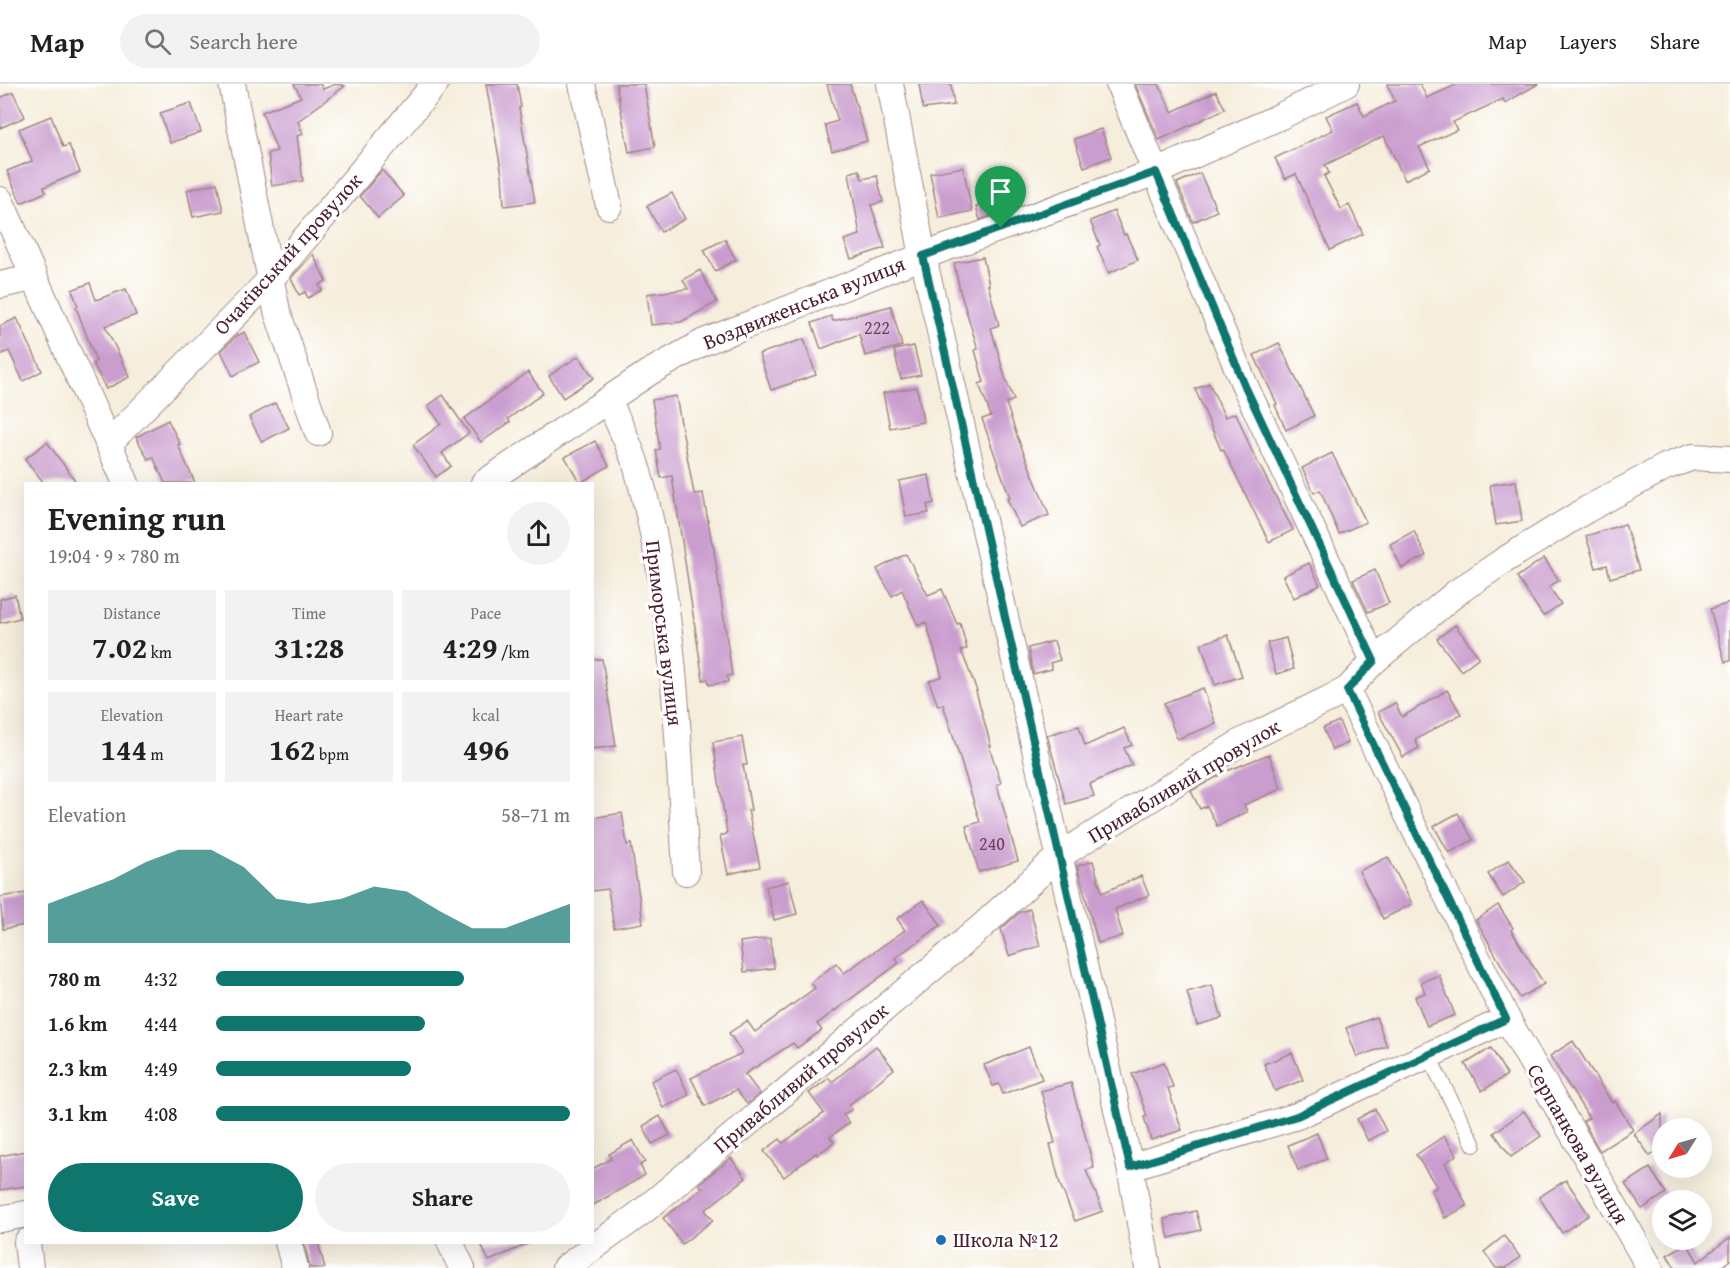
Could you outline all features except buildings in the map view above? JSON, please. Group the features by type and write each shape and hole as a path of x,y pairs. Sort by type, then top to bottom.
{"street":[{"path":"232,84 269,281 283,331 318,433"},
{"name":"Очаківський провулок","path":"108,443 269,281 435,84"},
{"path":"582,84 609,206"},
{"path":"890,84 923,256 1130,1167 1148,1268"},
{"path":"1119,84 1245,386 1374,661"},
{"name":"Воздвиженська вулиця","path":"486,482 648,373 704,342 923,256 1156,172 1346,84"},
{"path":"0,200 126,482"},
{"path":"0,285 33,278"},
{"name":"Приморська вулиця","path":"609,401 636,467 655,545 664,595 674,685 687,872"},
{"name":"Привабливий провулок","path":"565,1268 642,1212 979,929 1059,856 1241,742 1347,690 1374,661 1456,593 1586,510 1665,467 1693,457 1730,459"},
{"name":"Серпанкова вулиця","path":"1347,690 1506,1019 1650,1268"},
{"path":"1130,1167 1297,1116 1506,1019"},
{"path":"27,1244 30,1268"},
{"path":"289,1244 295,1268"},
{"path":"451,1244 462,1268"}],"lane":[{"path":"1428,1055 1474,1145"}],"place":[{"name":"Школа №12","path":"941,1240"}],"route":[{"path":"1156,172 1245,386 1374,661 1347,690 1506,1019 1297,1116 1130,1167 923,256 1001,228 1156,172"}]}
